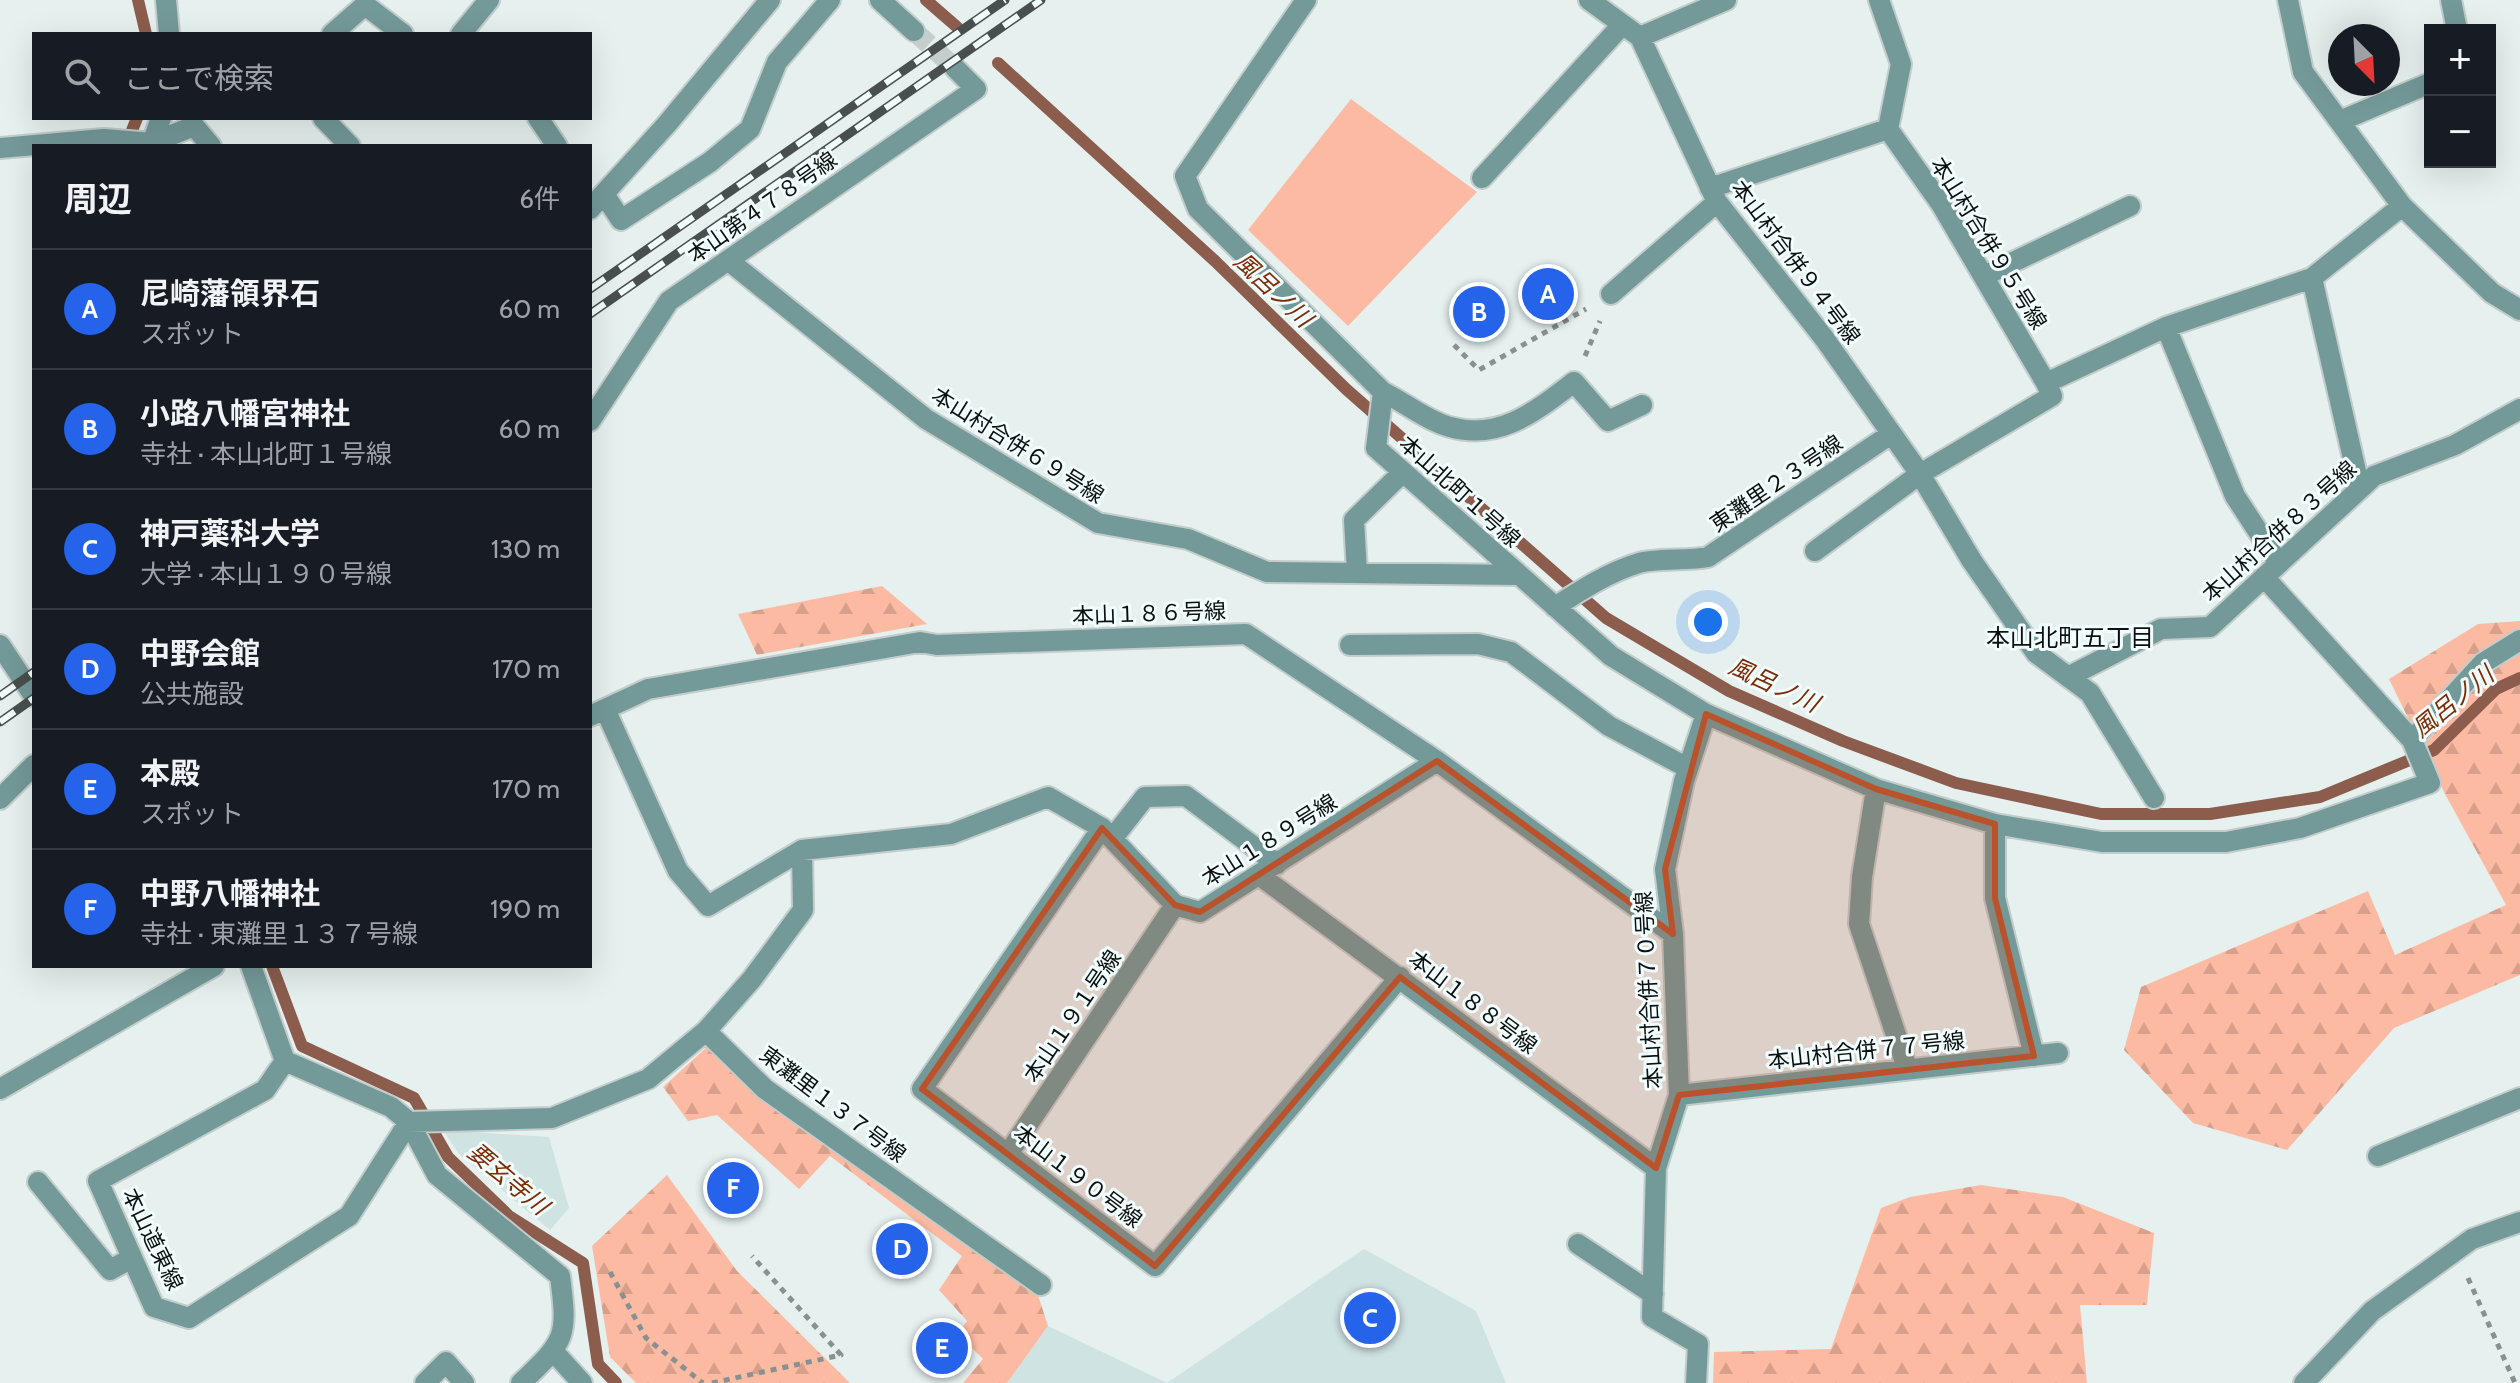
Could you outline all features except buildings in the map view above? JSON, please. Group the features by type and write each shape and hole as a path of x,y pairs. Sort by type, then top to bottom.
{"street":[{"path":"166,0 169,32"},
{"path":"463,32 489,0"},
{"path":"770,0 595,200 621,220 710,162 750,129 777,62 830,0"},
{"path":"880,0 914,31"},
{"path":"1306,0 1185,176 1198,209 1382,399 1449,427 1496,431 1532,413 1574,382 1608,421 1642,405"},
{"path":"1589,0 1640,37 1726,0"},
{"path":"1611,294 1714,195 1888,129 1901,64 1879,0"},
{"path":"2288,0 2303,72 2402,206 2492,293 2520,310"},
{"path":"2451,0 2456,24"},
{"path":"334,32 365,5 400,32"},
{"path":"1482,178 1622,25"},
{"name":"本山村合併９４号線","path":"1640,37 1714,195 1824,338 1920,474 1972,561 2036,653 2090,693 2154,798"},
{"name":"本山第４７８号線","path":"592,418 669,301 976,89 955,68"},
{"path":"2340,121 2424,86"},
{"path":"152,144 160,120"},
{"path":"325,120 348,144"},
{"path":"539,120 556,144"},
{"path":"46,144 104,139 152,144 202,122 210,144"},
{"name":"本山村合併９５号線","path":"1888,129 1941,204 2046,383"},
{"path":"0,148 32,145"},
{"path":"1984,276 2130,206"},
{"path":"1815,551 1920,474 2052,396 2046,383 2166,327 2312,278 2402,206"},
{"name":"本山村合併６９号線","path":"729,261 926,419 1098,523 1188,539 1267,572 1518,575"},
{"path":"2312,278 2360,489"},
{"path":"2166,327 2235,496 2271,570 2412,740 2483,663 2509,643 2520,640"},
{"name":"本山北町１号線","path":"1382,399 1376,448 1611,656 1706,714 1876,789 1995,824 2102,842 2226,842 2300,828 2430,783 2412,740"},
{"name":"本山村合併８３号線","path":"2068,677 2161,629 2210,627 2374,476 2455,445 2520,409"},
{"name":"東灘里２３号線","path":"1555,607 1592,583 1641,562 1679,562 1708,557 1891,434"},
{"path":"1357,573 1354,520 1403,472"},
{"name":"本山１８６号線","path":"597,712 648,689 920,642 937,645 1246,634 1437,761 1673,934"},
{"path":"1350,645 1478,644 1511,652 1609,726 1688,768"},
{"path":"0,645 32,693"},
{"path":"597,712 678,871 708,906 802,850 951,834 1048,797 1107,833 1175,905"},
{"name":"本山村合併７０号線","path":"1696,1383 1698,1344 1652,1317 1656,1168 1679,1095 1673,934 1665,869 1688,768 1706,714"},
{"name":"本山１８９号線","path":"1175,905 1200,912 1437,761"},
{"path":"0,799 32,767"},
{"path":"1876,789 1859,924 1907,1068"},
{"path":"1107,833 1145,797 1186,796 1277,864"},
{"path":"1995,824 1995,898 2034,1056"},
{"name":"本山１９０号線","path":"1107,833 922,1089 1155,1266 1400,977"},
{"path":"252,968 285,1061 424,1121 552,1118 648,1079 706,1031 803,910 802,850"},
{"name":"本山１８８号線","path":"1259,875 1656,1168"},
{"name":"本山１９１号線","path":"1008,1154 1175,905"},
{"path":"0,1089 211,968"},
{"name":"東灘里１３７号線","path":"706,1031 765,1089 1041,1285"},
{"name":"本山村合併７７号線","path":"1679,1095 2058,1053"},
{"name":"本山道東線","path":"285,1061 265,1090 98,1181 154,1307 189,1318 349,1216 424,1121"},
{"path":"2378,1156 2520,1098"},
{"path":"424,1121 437,1175 560,1276 567,1325 554,1352 521,1383"},
{"path":"38,1182 110,1270 132,1258"},
{"path":"2304,1383 2372,1311 2472,1239 2520,1222"},
{"path":"1578,1244 1653,1294"},
{"path":"554,1352 582,1383"},
{"path":"425,1383 446,1362 464,1383"}],"path":[{"path":"1454,345 1479,370 1611,294"},
{"path":"1574,382 1611,294"},
{"path":"2456,1251 2515,1383"},
{"path":"712,1383 841,1355 752,1256"},
{"path":"610,1272 646,1338 703,1383"}],"highlighted area":[{"path":"1706,714 1876,789 1995,824 1995,898 2034,1056 1679,1095 1656,1168 1400,977 1155,1266 922,1089 1102,828 1175,905 1200,912 1437,761 1673,934 1665,869"}],"shaded area":[{"path":"443,1130 549,1137 569,1208 550,1230 459,1154"},
{"path":"1364,1249 1476,1311 1506,1383 1167,1383"},
{"path":"1048,1326 1167,1383 1007,1383"}],"green space":[{"path":"1351,99 1477,192 1348,326 1248,230"},
{"path":"882,586 927,624 757,655 738,614"},
{"path":"2520,621 2520,975 2394,1028 2287,1150 2193,1123 2124,1050 2141,987 2368,891 2395,955 2506,905 2445,794 2389,679 2478,624"},
{"path":"708,1046 1036,1289 1048,1326 1007,1383 963,1383 983,1359 958,1334 967,1321 939,1290 962,1256 830,1156 799,1189 717,1115 688,1121 663,1087"},
{"path":"667,1175 737,1271 850,1383 636,1383 610,1357 592,1246"},
{"path":"1981,1185 2063,1197 2154,1233 2147,1305 2080,1305 2087,1383 1713,1383 1714,1352 1831,1349 1881,1208 1910,1197"}],"waterway":[{"path":"138,0 146,32"},
{"name":"風呂ノ川","path":"926,0 957,27"},
{"name":"風呂ノ川","path":"998,63 1215,261 1346,389 1606,618 1729,691 1843,741 1956,783 2101,814 2210,814 2320,797 2434,750 2496,689 2520,678"},
{"path":"127,143 136,120"},
{"name":"要玄寺川","path":"273,968 302,1046 414,1098 448,1157 509,1216 583,1263 598,1364 616,1383"}],"tunnel":[{"path":"914,31 955,68"}],"railway":[{"path":"592,288 1005,0"},
{"path":"592,313 1041,0"},
{"path":"0,696 32,673"},
{"path":"0,722 32,699"}],"place":[{"name":"尼崎藩領界石","path":"1548,294"},
{"name":"小路八幡宮神社","path":"1479,312"},
{"name":"中野八幡神社","path":"733,1188"},
{"name":"中野会館","path":"902,1249"},
{"name":"神戸薬科大学","path":"1370,1318"},
{"name":"本殿","path":"942,1348"}],"district":[{"name":"本山北町五丁目","path":"2070,638"}]}
